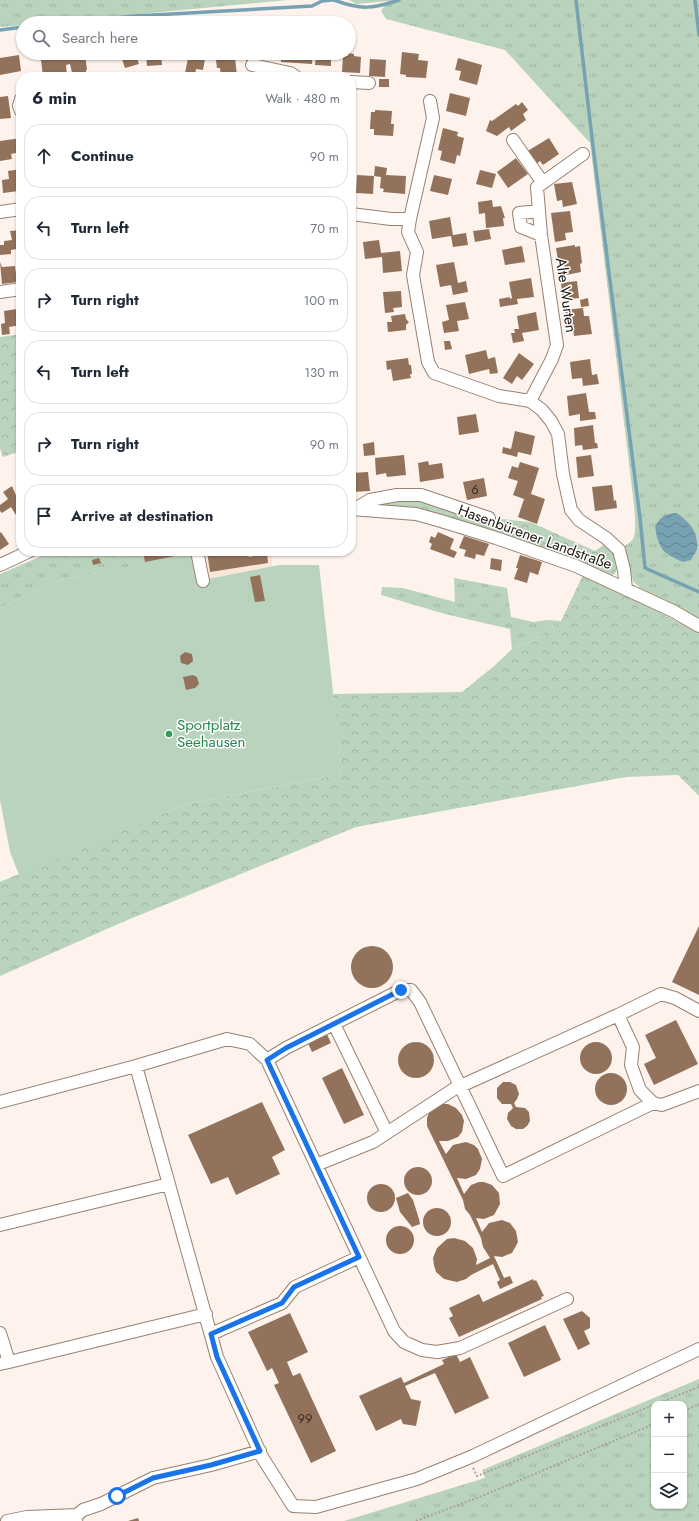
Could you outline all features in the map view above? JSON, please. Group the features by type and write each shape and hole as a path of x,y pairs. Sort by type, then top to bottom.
{"street":[{"path":"252,65 285,72"},
{"path":"356,82 369,83"},
{"path":"430,102 433,118 408,232 417,252 413,275 428,362 434,373 499,396 530,401 542,410 551,421 558,434 563,474 571,510 579,520 606,538 619,550 624,570 626,589"},
{"path":"513,140 542,183 583,154"},
{"name":"Alte Wurten","path":"530,401 552,359 556,345 541,235 537,188 542,183"},
{"path":"0,212 16,210"},
{"path":"539,211 518,213 521,227 541,235"},
{"path":"356,214 410,219"},
{"path":"0,292 16,290"},
{"path":"356,507 370,500 396,495 421,495 490,518"},
{"name":"Hasenbürener Landstraße","path":"356,509 416,514 441,520 496,538 576,566 673,611 699,626"},
{"path":"0,565 19,556"},
{"path":"198,556 203,581"},
{"path":"267,1060 286,1048 401,990 411,990 420,1002 502,1176 653,1103"},
{"path":"316,1165 373,1142 459,1086 618,1015 661,994 675,998 699,1011"},
{"path":"618,1015 633,1047 631,1065 640,1090 653,1103 662,1105 699,1092"},
{"path":"334,1024 387,1133"},
{"path":"0,1102 136,1066 227,1039 250,1044 267,1060 394,1331 404,1342 422,1350 437,1352 460,1348 567,1299"},
{"path":"136,1066 217,1357 260,1451 293,1506 316,1507 417,1479 468,1457 699,1349"},
{"path":"0,1225 170,1184"},
{"path":"211,1334 282,1303 294,1287 359,1257"},
{"path":"0,1333 4,1363 206,1314"},
{"path":"7,1521 27,1517 76,1518 83,1510 101,1504 153,1478 211,1465 260,1451"}],"path":[{"path":"663,1401 699,1387"},
{"path":"687,1410 699,1404"},
{"path":"468,1457 477,1476 651,1406"},
{"path":"416,1521 482,1496 651,1425"}],"shaded area":[{"path":"199,556 272,556 272,567 203,580"}],"green space":[{"path":"0,0 288,0 120,16 16,16 16,26 0,27"},
{"path":"349,0 699,0 699,619 678,606 640,588 633,581 623,547 633,539 635,514 590,143 505,50 386,19 381,11 388,1 356,4"},
{"path":"16,335 16,453 3,457 0,448 0,337"},
{"path":"420,499 484,521 500,524 502,519 530,522 595,551 606,543 615,552 619,563 615,574 607,576 520,541 434,513 398,507 374,508 378,503"},
{"path":"41,556 140,556 142,565 60,580 0,608 0,574"},
{"name":"Sportplatz Seehausen","path":"140,556 199,556 203,580 279,565 319,565 342,774 186,804 19,875 10,852 0,800 0,608 60,580 141,565"},
{"path":"583,575 622,593 699,633 699,796 678,775 626,777 356,827 125,921 0,976 0,882 186,804 342,774 333,694 462,692 493,667 512,649 532,642 561,621"},
{"path":"454,578 507,588 511,617 533,622 547,620 561,621 532,642 512,649 510,629 445,614 381,595 382,587 403,588 455,602"},
{"path":"699,1379 699,1521 344,1521 485,1478 482,1470"}],"water":[{"path":"676,513 685,519 692,527 697,543 697,549 691,560 683,562 666,553 660,545 655,527 663,517 668,514"}],"building":[{"path":"402,52 419,54 418,60 428,61 426,78 406,77 406,75 400,74"},
{"path":"16,55 16,60 20,60 21,71 0,75 0,58"},
{"path":"356,56 361,57 360,73 342,72 343,60 356,60"},
{"path":"458,58 482,65 477,85 459,80 461,71 455,70"},
{"path":"370,59 386,60 385,77 369,76"},
{"path":"41,60 86,60 87,70 86,72 72,72 70,64 66,65 67,72 42,72"},
{"path":"122,60 138,60 139,64 125,68"},
{"path":"147,60 162,60 162,65 147,66"},
{"path":"188,60 205,60 203,70 196,69 196,72 185,72"},
{"path":"216,60 235,60 237,72 220,72 220,68 217,68"},
{"path":"261,60 261,63 246,61"},
{"path":"281,60 312,60 312,64 281,62"},
{"path":"315,60 331,60 331,66 315,65"},
{"path":"379,79 389,79 389,87 379,87"},
{"path":"450,93 470,98 466,116 446,111"},
{"path":"8,96 11,118 0,119 0,97"},
{"path":"522,102 528,110 523,114 526,120 511,131 509,127 497,136 486,131 490,120 492,121 516,104 518,106"},
{"path":"375,110 392,111 391,124 394,124 393,136 374,135 374,129 370,129 371,112 375,112"},
{"path":"443,128 458,132 457,136 464,138 460,156 457,155 455,164 440,160 442,151 438,150"},
{"path":"549,138 559,154 543,165 540,161 535,165 526,152"},
{"path":"16,139 16,153 11,154 12,159 0,161 0,141"},
{"path":"516,158 528,174 508,188 497,172"},
{"path":"375,166 387,168 386,175 406,176 405,194 383,192 384,189 380,188 381,177 374,176"},
{"path":"16,170 16,191 3,193 2,180 9,179 8,171"},
{"path":"480,170 496,174 492,188 476,184"},
{"path":"357,175 374,176 373,194 356,193"},
{"path":"434,175 452,179 448,195 430,191"},
{"path":"572,182 577,204 563,207 562,200 557,201 554,184"},
{"path":"492,200 493,207 501,206 505,218 503,218 504,226 486,228 485,213 479,214 478,202"},
{"path":"570,211 573,232 565,233 566,240 555,242 551,213"},
{"path":"450,217 453,235 466,233 468,245 453,247 451,236 432,239 429,221"},
{"path":"489,229 491,239 475,242 473,231"},
{"path":"16,230 16,249 11,250 11,254 0,255 0,245 4,245 4,241 12,240 10,231"},
{"path":"379,240 381,253 400,251 402,271 383,273 382,257 365,259 363,242"},
{"path":"575,245 575,247 580,246 582,263 580,264 581,272 566,275 565,266 559,267 556,248"},
{"path":"522,246 525,262 505,265 502,250"},
{"path":"0,262 2,267 15,266 16,282 2,284"},
{"path":"454,262 458,283 466,281 468,292 453,295 451,285 440,287 436,265"},
{"path":"531,278 534,297 517,299 518,304 500,307 499,299 512,298 509,282"},
{"path":"577,281 579,298 563,300 561,283"},
{"path":"401,291 402,307 393,308 394,312 385,313 383,292"},
{"path":"588,298 589,306 581,307 580,300"},
{"path":"465,302 469,319 457,321 459,331 444,333 442,322 449,320 446,305"},
{"path":"583,308 584,316 589,316 592,334 574,336 572,321 567,322 565,310"},
{"path":"16,309 16,326 9,327 10,334 2,335 1,324 5,323 4,311"},
{"path":"536,312 539,330 522,333 524,341 513,343 511,333 515,333 514,329 519,329 517,316"},
{"path":"405,314 406,319 409,322 406,325 406,330 388,332 387,322 392,322 391,316"},
{"path":"444,341 450,341 452,349 445,350"},
{"path":"486,350 488,359 495,357 498,373 490,374 489,369 469,374 465,355"},
{"path":"519,353 534,364 522,380 517,376 512,384 503,378"},
{"path":"408,358 409,365 411,365 411,378 393,381 391,369 387,370 386,361"},
{"path":"590,359 592,375 597,374 599,384 583,386 582,378 572,379 570,362"},
{"path":"586,393 589,412 595,412 596,419 580,421 580,414 569,416 567,396"},
{"path":"476,414 479,432 459,435 457,417"},
{"path":"593,425 595,443 597,443 598,448 583,450 582,445 575,446 574,428"},
{"path":"515,431 535,436 531,455 518,452 517,457 502,453 503,447 511,449"},
{"path":"374,442 375,455 364,456 363,444"},
{"path":"404,455 406,475 387,477 386,473 376,475 375,458"},
{"path":"591,455 594,476 578,478 576,457"},
{"path":"428,461 429,465 442,463 444,478 420,482 418,463"},
{"path":"520,462 539,468 531,494 545,499 537,524 518,517 524,499 513,495 518,481 508,478 512,466 518,468"},
{"path":"368,472 370,491 356,492 356,473"},
{"path":"484,478 487,496 467,500 463,482"},
{"path":"612,485 614,501 616,500 617,508 595,511 592,487"},
{"path":"12,486 16,495 16,515 11,507 2,513 0,511 0,505 8,499 3,492"},
{"path":"1,532 9,544 0,550 0,533"},
{"path":"438,532 454,539 450,549 457,552 454,558 430,549 432,544 429,542 431,536 435,538"},
{"path":"464,536 489,544 484,556 476,554 475,559 464,556 466,550 459,548"},
{"path":"520,555 542,562 538,575 530,572 527,583 514,579 518,568 516,568"},
{"path":"144,556 175,556 145,562"},
{"path":"208,556 267,556 268,563 210,572"},
{"path":"99,558 101,563 93,565 92,560"},
{"path":"491,558 502,560 501,571 490,569"},
{"path":"260,575 265,601 255,602 250,577"},
{"path":"185,652 192,654 193,661 188,665 181,663 180,656"},
{"path":"193,675 197,677 199,684 195,688 186,690 183,677"},
{"path":"699,926 699,995 672,982"},
{"path":"368,946 376,946 384,949 390,955 393,967 390,979 384,985 376,988 368,988 360,985 354,979 351,971 351,963 354,955 360,949"},
{"path":"676,1020 698,1064 654,1085 644,1064 656,1058 645,1035"},
{"path":"326,1032 331,1043 312,1052 307,1041"},
{"path":"420,1042 429,1047 433,1053 433,1067 429,1073 420,1078 412,1078 403,1073 399,1067 398,1056 403,1047 409,1043"},
{"path":"593,1042 599,1042 609,1049 612,1058 611,1064 605,1071 599,1074 593,1074 583,1067 580,1061 580,1055 587,1045"},
{"path":"342,1068 364,1115 344,1124 322,1078"},
{"path":"608,1073 614,1073 624,1080 627,1089 626,1095 620,1102 614,1105 608,1105 598,1098 595,1092 595,1086 602,1076"},
{"path":"503,1082 510,1082 516,1085 519,1094 514,1103 516,1107 525,1108 529,1112 530,1121 523,1129 516,1129 511,1126 507,1119 508,1113 513,1108 511,1104 502,1104 497,1098 497,1088"},
{"path":"262,1102 285,1150 272,1157 280,1174 236,1195 228,1177 211,1184 188,1135"},
{"path":"448,1104 456,1108 462,1115 464,1121 462,1132 458,1137 448,1141 439,1141 446,1154 453,1145 466,1142 474,1145 478,1149 482,1159 480,1169 476,1175 466,1179 457,1178 464,1194 471,1185 479,1182 492,1185 499,1193 500,1204 494,1215 484,1219 476,1218 482,1232 489,1223 502,1220 510,1223 516,1231 518,1242 512,1253 502,1257 494,1256 504,1278 510,1276 513,1283 500,1289 497,1282 500,1280 493,1264 466,1279 457,1282 444,1279 436,1272 433,1258 437,1248 447,1239 454,1238 465,1241 473,1248 477,1259 476,1265 490,1258 483,1247 481,1238 470,1215 465,1209 463,1200 427,1126 427,1118 429,1113 439,1105"},
{"path":"418,1167 428,1171 432,1181 428,1191 418,1195 408,1191 404,1181 408,1171"},
{"path":"381,1184 391,1188 395,1198 391,1208 381,1212 371,1208 367,1198 371,1188"},
{"path":"408,1193 413,1200 420,1224 412,1227 400,1212 396,1198"},
{"path":"437,1208 447,1212 451,1222 447,1232 437,1236 427,1232 423,1222 427,1212"},
{"path":"400,1226 410,1230 414,1240 410,1250 400,1254 390,1250 386,1240 390,1230"},
{"path":"533,1279 534,1281 536,1280 544,1296 541,1297 542,1299 459,1337 449,1318 453,1316 449,1308 479,1294 483,1302"},
{"path":"582,1311 590,1318 590,1328 584,1331 590,1344 578,1350 563,1319"},
{"path":"290,1313 308,1352 287,1362 293,1376 300,1373 336,1451 311,1463 274,1385 279,1383 272,1368 267,1371 248,1332"},
{"path":"545,1325 561,1360 524,1377 508,1343"},
{"path":"456,1354 460,1362 470,1357 489,1398 455,1414 435,1373 405,1386 411,1399 421,1401 416,1426 403,1424 401,1419 376,1431 359,1396 401,1377 404,1383 444,1364 442,1360"},
{"path":"138,1518 139,1521 128,1521"}],"waterway":[{"path":"135,16 312,6 322,1 332,0"},
{"path":"334,0 359,7 374,7 399,0"},
{"path":"576,0 645,568 699,592"},
{"path":"695,0 699,35"},
{"path":"0,30 16,28"}],"place":[{"name":"Sportplatz Seehausen","path":"169,734"}],"route":[{"path":"117,1496 153,1478 211,1465 260,1451 217,1357 211,1334 282,1303 294,1287 359,1257 267,1060 286,1048 401,990"}]}
